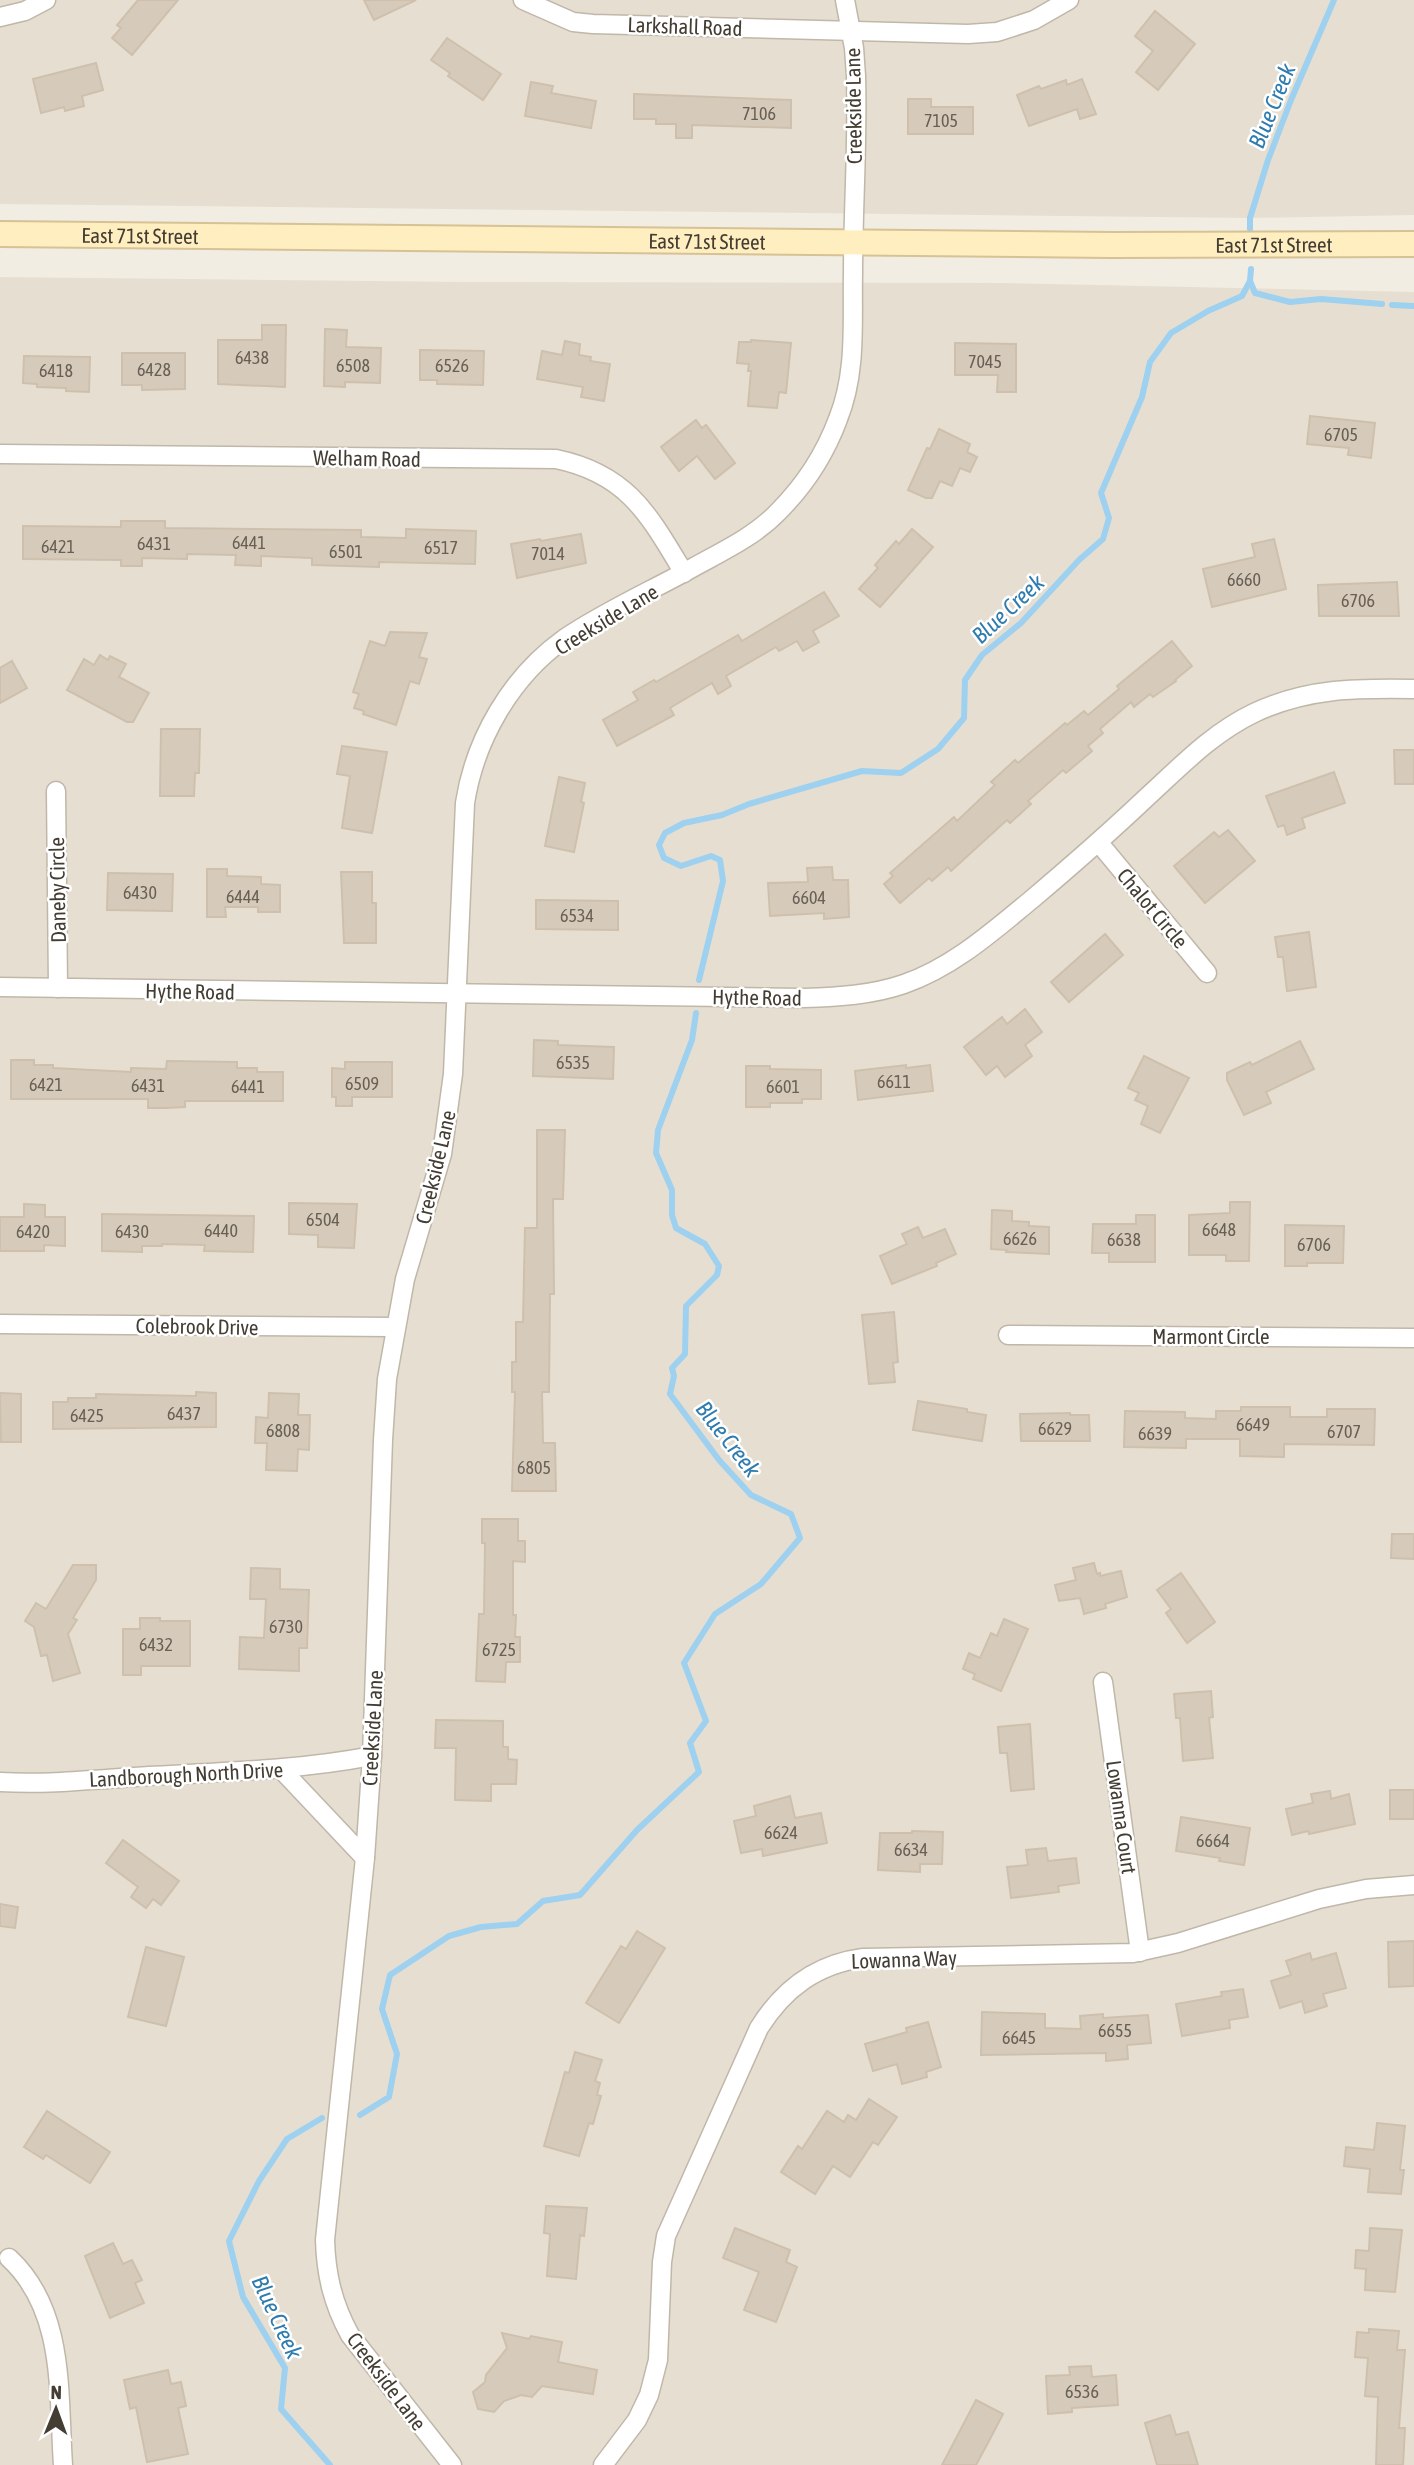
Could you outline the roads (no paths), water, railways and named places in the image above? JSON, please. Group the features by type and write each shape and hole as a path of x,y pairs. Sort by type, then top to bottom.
{"main road":[{"name":"East 71st Street","path":"0,234 1253,246 1414,244"}],"street":[{"path":"0,17 25,11 46,0"},
{"name":"Larkshall Road","path":"523,0 573,22 593,24 968,34 997,32 1034,20 1069,0"},
{"name":"Creekside Lane","path":"452,2465 350,2335 337,2308 327,2270 325,2240 365,1858 372,1756 384,1420 395,1327 405,1279 434,1184 452,1085 464,812 472,773 490,726 517,686 537,663 559,643 583,627 747,537 778,513 798,490 824,450 838,420 849,380 854,336 857,95 845,0"},
{"name":"Welham Road","path":"0,454 556,459 593,470 625,491 651,519 684,573"},
{"name":"Hythe Road","path":"0,987 804,998 855,995 880,990 930,973 972,947 1099,843 1203,745 1253,713 1278,703 1327,690 1414,689"},
{"name":"Daneby Circle","path":"56,791 58,988"},
{"name":"Chalot Circle","path":"1099,843 1207,973"},
{"name":"Colebrook Drive","path":"0,1324 395,1327"},
{"name":"Marmont Circle","path":"1008,1335 1414,1338"},
{"name":"Lowanna Court","path":"1103,1682 1140,1952"},
{"name":"Landborough North Drive","path":"0,1782 281,1769 372,1756"},
{"path":"281,1769 365,1858"},
{"name":"Lowanna Way","path":"603,2465 646,2405 655,2378 659,2350 662,2262 670,2225 755,2037 769,2012 789,1989 806,1977 834,1964 863,1958 1140,1952 1178,1943 1319,1899 1366,1889 1414,1885"},
{"path":"9,2258 35,2289 50,2325 56,2355 63,2465"}],"waterway":[{"name":"Blue Creek","path":"1250,229 1250,218 1268,160 1334,0"},
{"name":"Blue Creek","path":"699,980 723,881 720,860 711,856 681,866 664,858 659,845 665,833 684,823 722,815 749,804 862,771 901,773 938,749 964,718 965,680 982,655 1021,623 1079,560 1103,539 1109,518 1101,493 1142,397 1150,362 1171,333 1208,311 1242,296 1250,281 1251,269"},
{"path":"1250,281 1255,293 1290,302 1321,299 1382,304"},
{"path":"1392,305 1414,306"},
{"name":"Blue Creek","path":"360,2115 389,2097 397,2054 382,2009 390,1975 449,1936 481,1927 517,1924 543,1901 580,1895 637,1830 699,1772 690,1743 706,1721 684,1663 715,1614 761,1584 800,1538 791,1514 751,1495 719,1460 670,1394 674,1376 672,1368 685,1354 686,1306 717,1275 719,1266 705,1244 676,1228 672,1215 672,1190 656,1153 658,1130 692,1040 696,1013"},
{"name":"Blue Creek","path":"322,2118 287,2139 259,2181 229,2241 243,2297 285,2368 281,2409 330,2465"}]}
